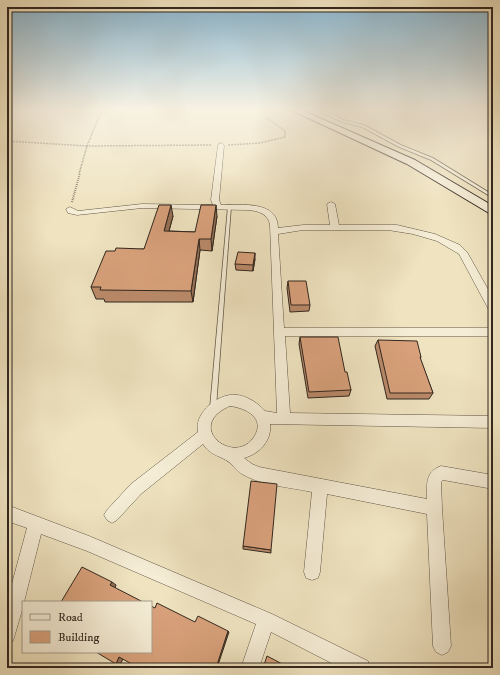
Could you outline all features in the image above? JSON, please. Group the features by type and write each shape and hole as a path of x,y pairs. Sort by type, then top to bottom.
{"main road":[{"path":"363,140 411,162 493,211"}],"street":[{"path":"218,207 215,200 221,145"},
{"path":"331,204 335,227"},
{"path":"70,209 71,211 77,213 142,206 229,207 256,208 270,215 274,221 284,420"},
{"path":"274,233 279,230 316,227 395,228 441,240 456,246 463,252 493,307"},
{"path":"279,332 493,332"},
{"path":"230,400 240,400 249,403 257,409 262,417 264,426 263,436 258,443 246,452 232,455 222,453 214,448 205,435 204,425 207,416 212,409 221,403 230,400"},
{"path":"262,417 284,420 493,422"},
{"path":"112,515 136,489 205,435"},
{"path":"232,455 240,466 249,471 434,508"},
{"path":"442,646 434,508 434,479 441,473 493,482"},
{"path":"312,572 320,486"},
{"path":"7,513 89,544 266,620 361,668"},
{"path":"7,635 36,524"},
{"path":"250,668 266,620"}],"lane":[{"path":"390,140 432,159 493,197"},
{"path":"212,409 229,207"}],"path":[{"path":"70,209 89,140"},
{"path":"7,141 87,146 221,145 260,143 274,140"}],"building":[{"path":"159,205 171,205 164,231 195,232 201,205 216,205 211,239 199,239 191,291 100,290 101,287 91,287 106,251 115,251 116,248 144,249"},
{"path":"238,252 255,253 253,265 235,264"},
{"path":"288,281 306,281 310,305 291,305"},
{"path":"300,337 338,337 345,372 347,372 351,390 309,392"},
{"path":"378,340 417,341 420,357 433,393 390,393"},
{"path":"251,481 277,484 271,550 243,546"},
{"path":"82,567 112,582 110,585 141,601 62,601"},
{"path":"157,603 195,622 198,616 228,631 216,668 139,668 119,657 116,664 98,653 152,653 152,606 155,608"},
{"path":"267,656 290,668 263,668"}]}
